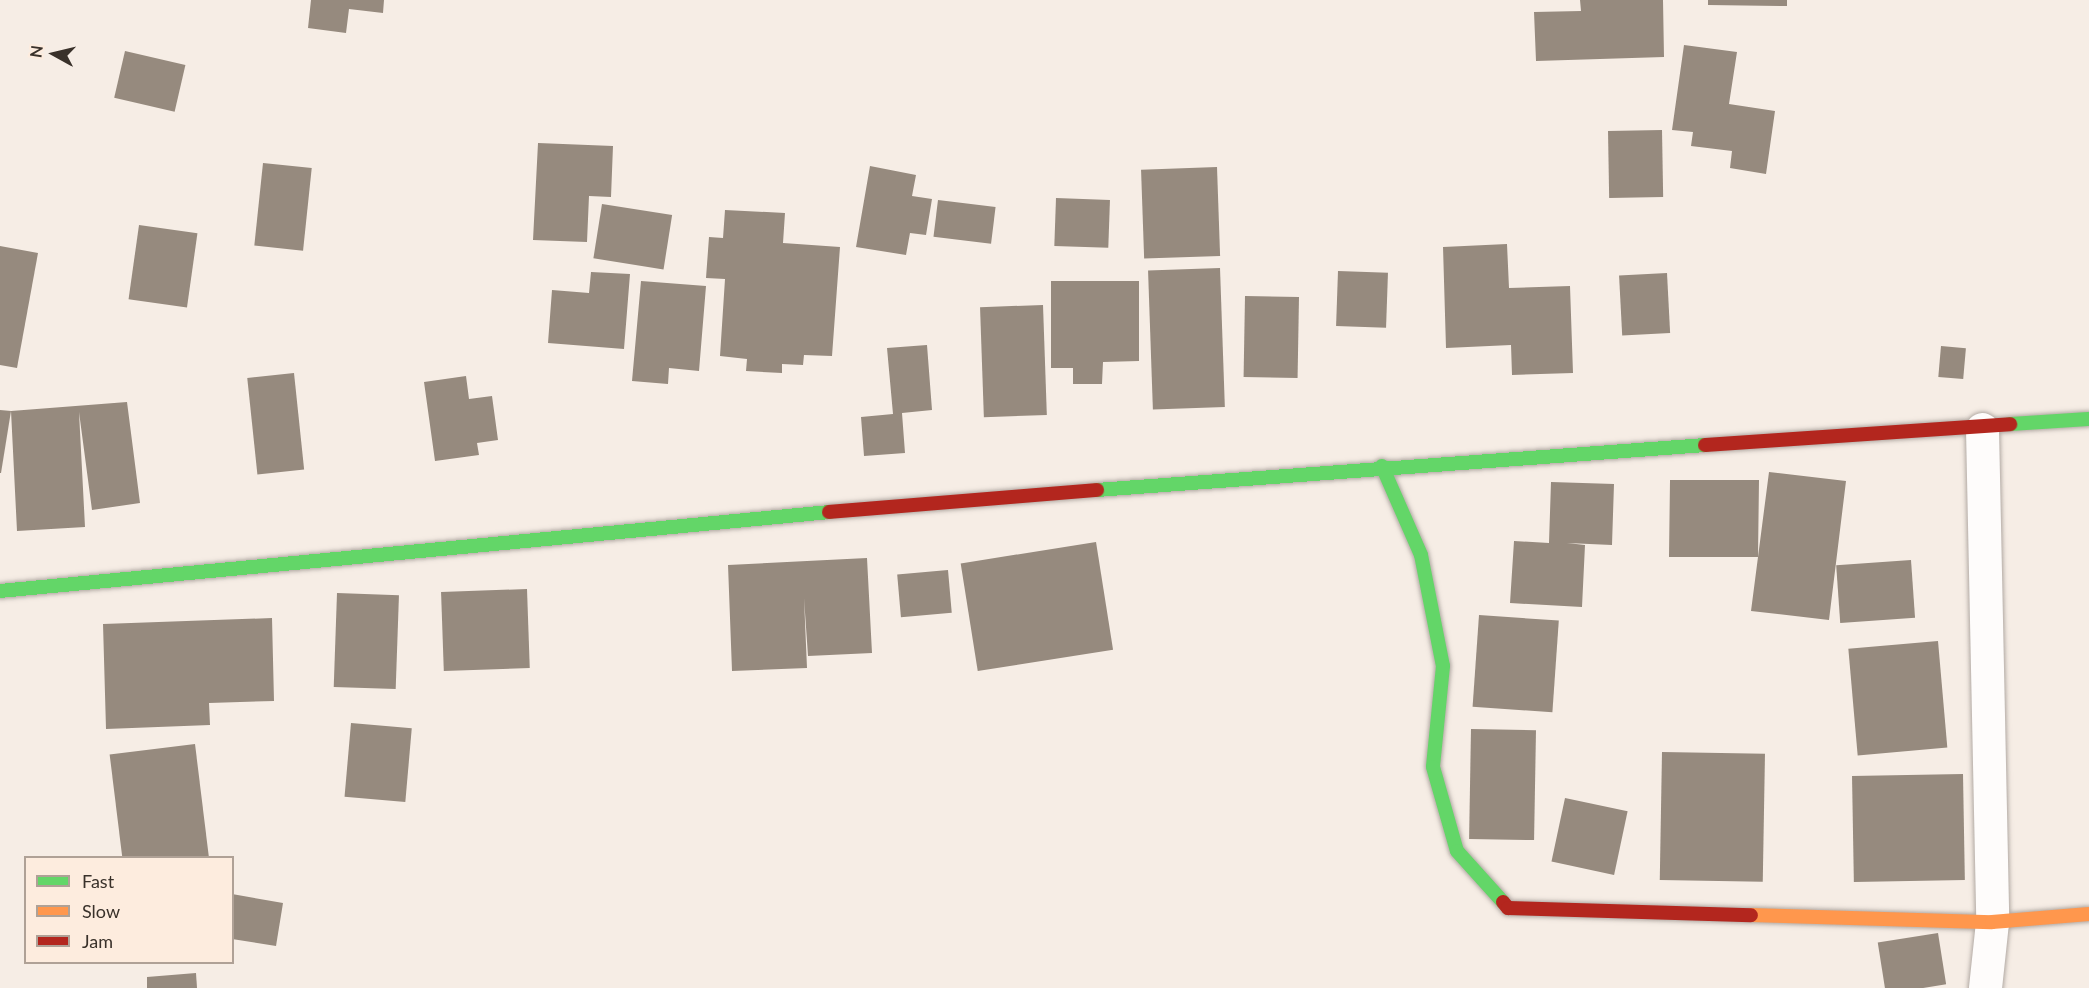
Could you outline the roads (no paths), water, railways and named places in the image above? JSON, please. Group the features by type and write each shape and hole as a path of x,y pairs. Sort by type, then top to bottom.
{"main road":[{"path":"0,591 628,529 1382,466 1982,429 2089,419"},
{"path":"1382,466 1421,555 1443,666 1434,767 1457,851 1508,908 1992,922 2089,914"}],"street":[{"path":"1982,429 1992,922 1985,988"}]}
